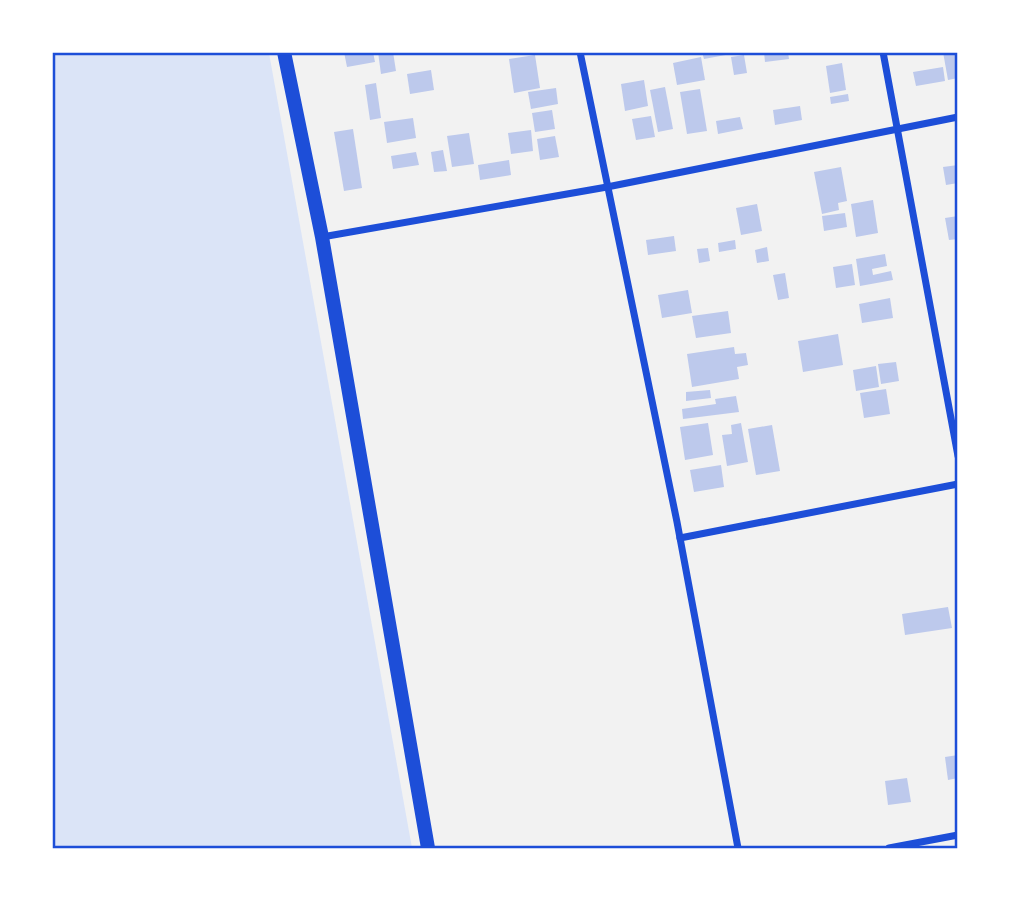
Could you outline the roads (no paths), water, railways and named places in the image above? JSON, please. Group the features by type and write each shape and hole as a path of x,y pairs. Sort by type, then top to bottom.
{"main road":[{"path":"284,52 322,237 428,849"}],"street":[{"path":"580,52 680,538 738,849"},
{"path":"883,52 957,456"},
{"path":"322,237 607,187 957,117"},
{"path":"680,538 957,484"},
{"path":"889,849 957,835"}]}
